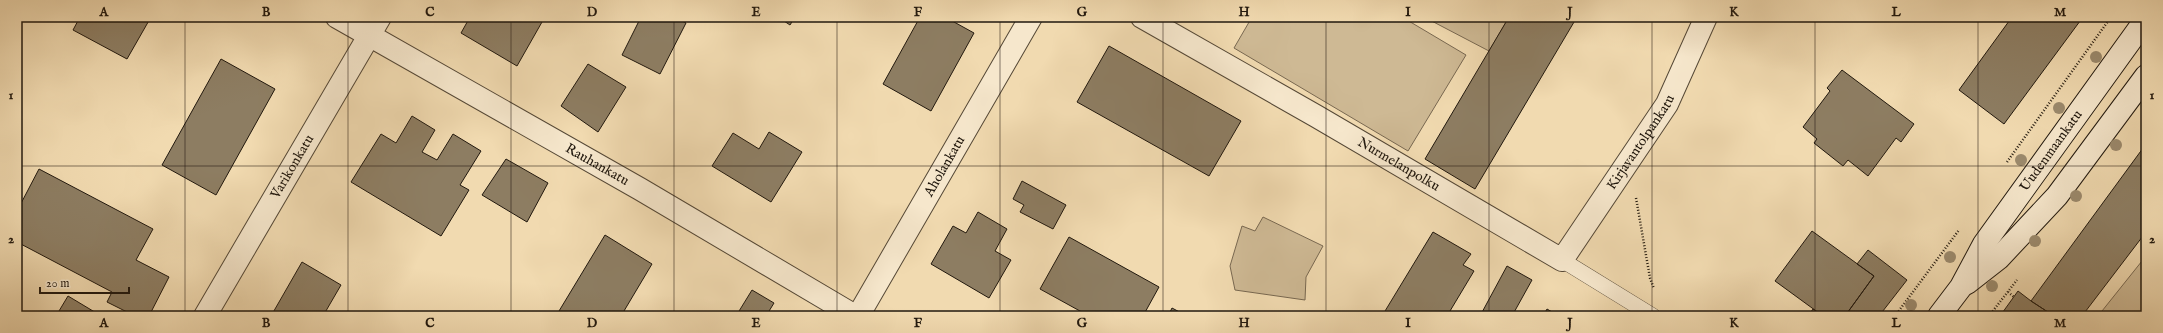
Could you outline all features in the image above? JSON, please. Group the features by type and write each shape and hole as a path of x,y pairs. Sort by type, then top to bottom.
{"street":[{"name":"Rauhankatu","path":"337,17 640,189 857,316"},
{"name":"Varikonkatu","path":"205,316 380,17"},
{"name":"Aholankatu","path":"857,316 1031,17"},
{"name":"Nurmelanpolku","path":"1142,17 1316,116 1562,260"},
{"name":"Kirjavantolpankatu","path":"1562,260 1667,104 1706,17"},
{"name":"Uudenmaankatu","path":"1939,316 1961,287 1984,244 2146,19"},
{"name":"Uudenmaankatu","path":"1961,287 1999,258 2057,196 2146,76"}],"lane":[{"name":"Nurmelanpolku","path":"1562,260 1653,316"}],"path":[{"path":"2006,164 2111,17"},
{"path":"1630,160 1650,278 1655,291"},
{"path":"1895,316 1961,228"},
{"path":"2008,292 2014,297"}],"shaded area":[{"path":"1252,17 1402,17 1466,55 1408,151 1234,48"},
{"path":"1424,17 1509,17 1489,51"},
{"path":"1263,217 1323,246 1306,277 1305,300 1235,290 1230,266 1242,226 1255,231"},
{"path":"2146,256 2146,316 2098,316"}],"building":[{"path":"80,17 151,17 127,59 73,30"},
{"path":"470,17 533,17 542,22 517,66 461,33"},
{"path":"641,17 675,17 686,23 660,74 622,55"},
{"path":"778,17 795,17 790,25"},
{"path":"920,17 945,17 974,33 931,111 883,84"},
{"path":"1509,17 1577,17 1475,189 1425,159"},
{"path":"2012,17 2083,17 2004,124 1959,90"},
{"path":"1109,46 1241,121 1209,176 1077,102"},
{"path":"221,59 275,89 216,195 162,165"},
{"path":"588,64 626,87 598,132 561,106"},
{"path":"1842,70 1914,124 1901,142 1896,138 1868,176 1848,160 1843,166 1814,143 1817,139 1803,127 1830,91 1827,88"},
{"path":"412,116 435,130 422,152 437,160 453,134 481,151 460,185 469,190 441,236 351,182 381,134 396,143"},
{"path":"769,132 802,152 771,202 712,166 733,133 759,149"},
{"path":"2146,144 2146,232 2082,316 2054,316 2031,301"},
{"path":"506,159 548,183 527,222 482,195"},
{"path":"39,169 153,229 136,260 169,277 149,316 135,316 107,302 112,292 17,242 17,211"},
{"path":"1022,181 1066,205 1053,229 1020,212 1024,205 1013,199"},
{"path":"978,212 1007,229 995,251 1011,260 989,298 931,264 953,226 966,233"},
{"path":"1812,231 1874,276 1845,316 1823,316 1775,281"},
{"path":"1433,232 1471,254 1463,265 1474,271 1447,316 1382,316"},
{"path":"605,235 652,264 621,316 556,316"},
{"path":"1069,237 1159,287 1143,316 1089,316 1040,289"},
{"path":"1868,250 1907,280 1879,316 1845,316 1874,276 1857,264"},
{"path":"302,262 341,285 323,316 271,316"},
{"path":"1507,266 1532,280 1512,316 1480,316"},
{"path":"752,290 774,303 766,316 736,316"},
{"path":"2018,291 2031,301 2054,316 2000,316"},
{"path":"68,296 98,314 97,316 56,316"},
{"path":"1172,308 1187,316 1168,316"},
{"path":"1547,309 1559,316 1543,316"},
{"path":"1813,309 1823,316 1808,316"},
{"path":"1022,312 1028,316 1020,316"}]}
